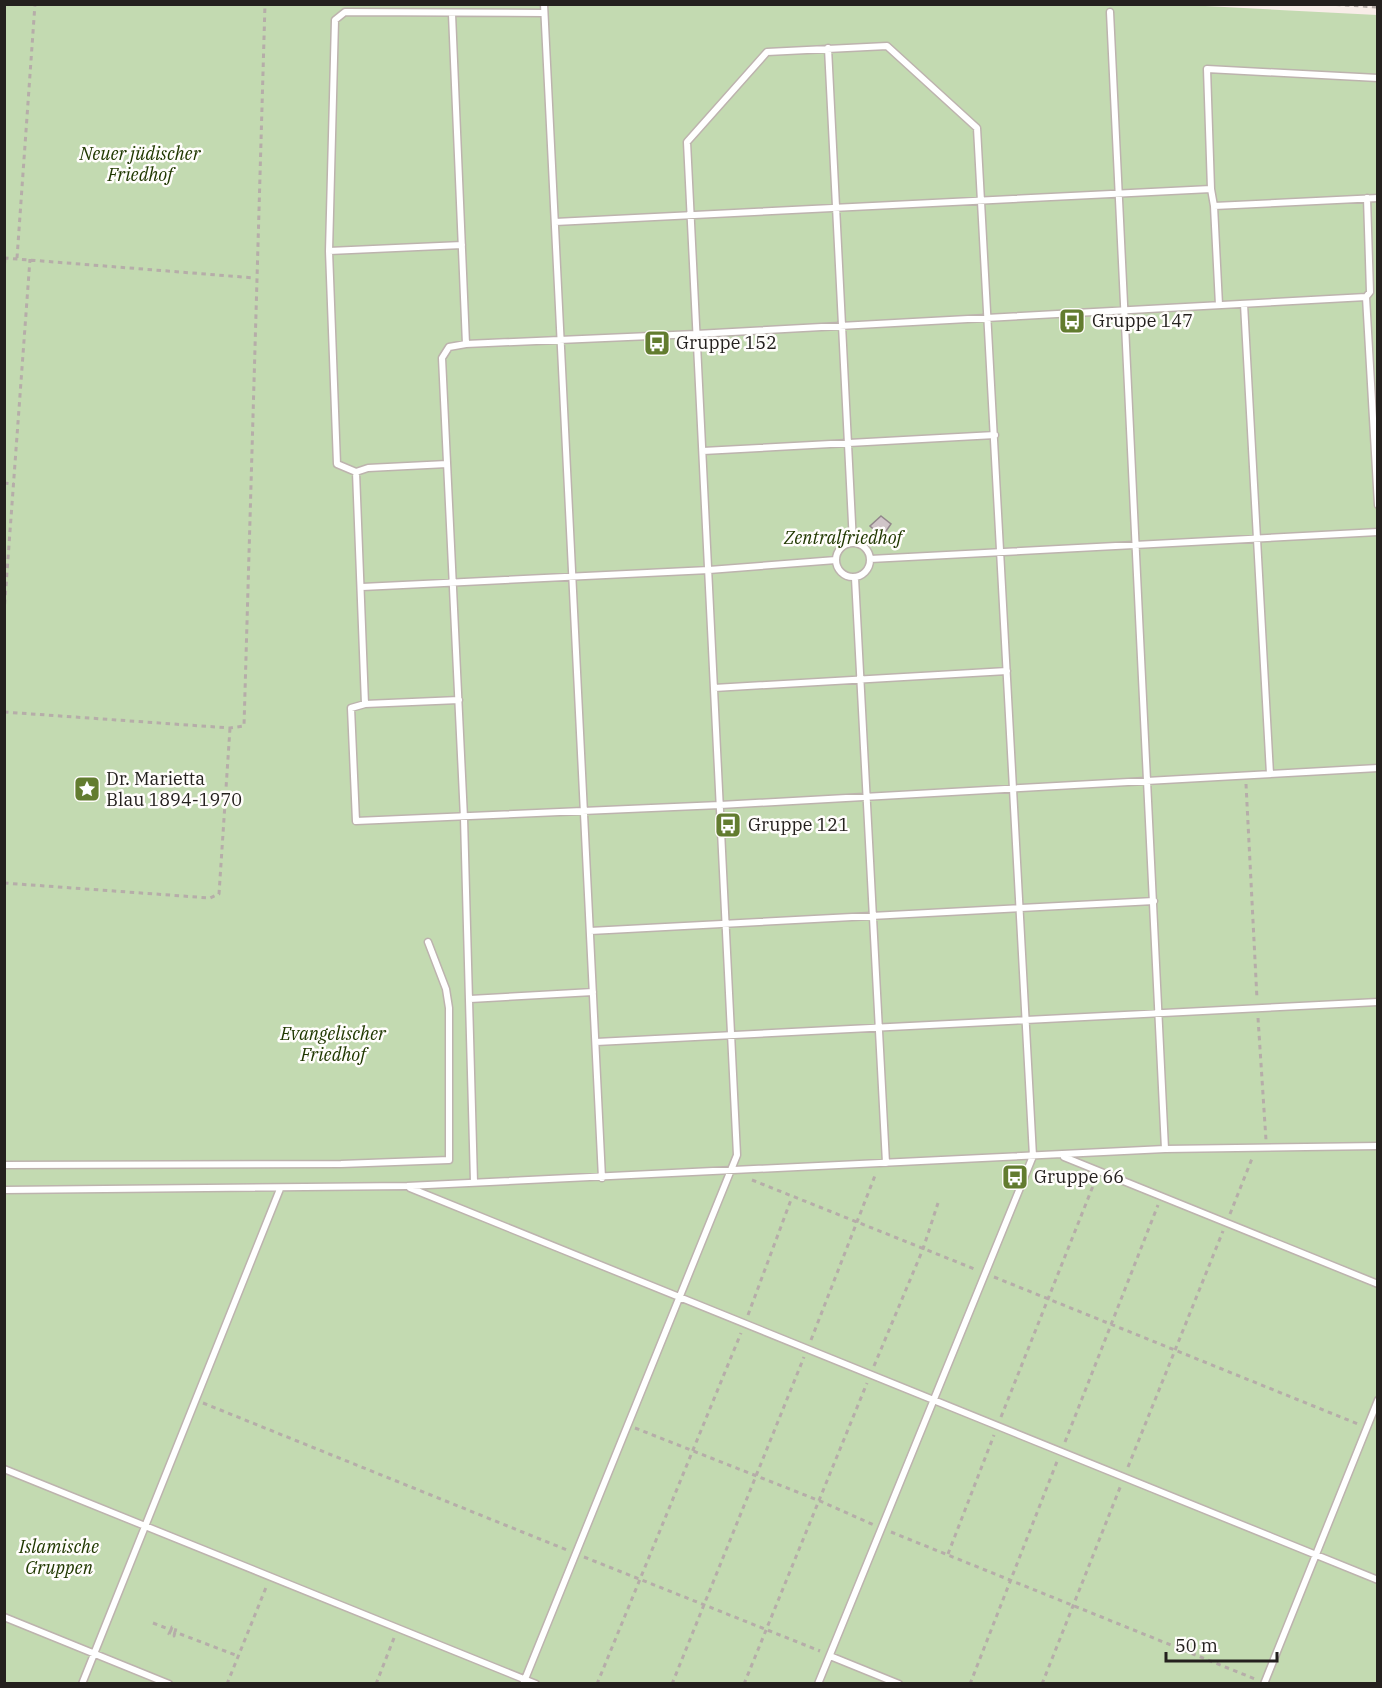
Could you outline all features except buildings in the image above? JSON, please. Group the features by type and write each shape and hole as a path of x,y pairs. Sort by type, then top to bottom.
{"lane":[{"path":"544,4 602,1178"},
{"path":"447,464 368,468 356,472 337,464 329,251 335,20 345,12 544,13"},
{"path":"1110,12 1166,1149"},
{"path":"452,14 466,344"},
{"path":"524,1681 732,1173 737,1155 687,142 767,52 887,46 977,128 1033,1156 819,1683"},
{"path":"828,48 853,543"},
{"path":"1219,305 1214,206 1211,189 1207,69 1377,78"},
{"path":"555,222 1211,189"},
{"path":"1367,198 1370,292 1366,297 1377,505"},
{"path":"1214,206 1377,198"},
{"path":"329,251 462,245"},
{"path":"474,1182 464,818 442,358 449,347 466,344 696,334 1366,297"},
{"path":"1244,304 1270,774"},
{"path":"1369,351 1377,351"},
{"path":"703,451 848,445 995,435"},
{"path":"356,472 365,704"},
{"path":"870,559 1377,532"},
{"path":"853,543 866,549 870,559 865,573 855,578 844,575 836,560 843,546 853,543"},
{"path":"362,587 709,570 836,560"},
{"path":"855,578 879,1027 883,1163"},
{"path":"714,688 1007,671"},
{"path":"459,700 365,704 351,708 356,821 720,805 1377,768"},
{"path":"590,931 1154,901"},
{"path":"4,1166 341,1164 449,1160 449,1008 446,988 428,942"},
{"path":"470,999 593,992"},
{"path":"596,1042 1377,1002"},
{"path":"4,1190 407,1186 732,1173 1166,1149 1377,1146"},
{"path":"1060,1155 1377,1284"},
{"path":"407,1186 1377,1580"},
{"path":"82,1683 279,1189"},
{"path":"1264,1683 1377,1400"},
{"path":"4,1469 399,1628 524,1681 536,1683"},
{"path":"4,1617 169,1683"},
{"path":"830,1655 899,1683"}],"path":[{"path":"17,258 35,4"},
{"path":"4,712 230,728 244,726 255,278 258,269 265,4"},
{"path":"1327,4 1377,7"},
{"path":"4,272 5,258 17,258 255,278"},
{"path":"4,613 30,259"},
{"path":"4,483 14,484"},
{"path":"4,883 210,898 219,894 230,728"},
{"path":"1246,775 1257,1008 1267,1148"},
{"path":"1042,1683 1256,1148"},
{"path":"672,1683 883,1163"},
{"path":"947,1555 1099,1171"},
{"path":"732,1173 1367,1427"},
{"path":"970,1683 1008,1580 1161,1196"},
{"path":"597,1683 745,1324 792,1197"},
{"path":"744,1683 923,1249 938,1203"},
{"path":"195,1400 830,1655"},
{"path":"628,1425 1264,1683"},
{"path":"227,1683 270,1576"},
{"path":"153,1623 238,1656"},
{"path":"376,1683 399,1628"}],"green space":[{"name":"Zentralfriedhof","path":"1167,4 1377,15 1377,1683 5,1683 5,5"}],"place":[{"name":"Gruppe 147","path":"1072,321"},
{"name":"Gruppe 152","path":"657,343"},
{"name":"Dr. Marietta Blau 1894-1970","path":"87,789"},
{"name":"Gruppe 121","path":"728,825"},
{"name":"Gruppe 66","path":"1015,1177"}],"park label":[{"name":"Neuer jüdischer Friedhof","path":"140,164"},
{"name":"Evangelischer Friedhof","path":"333,1044"},
{"name":"Islamische Gruppen","path":"59,1557"}]}
